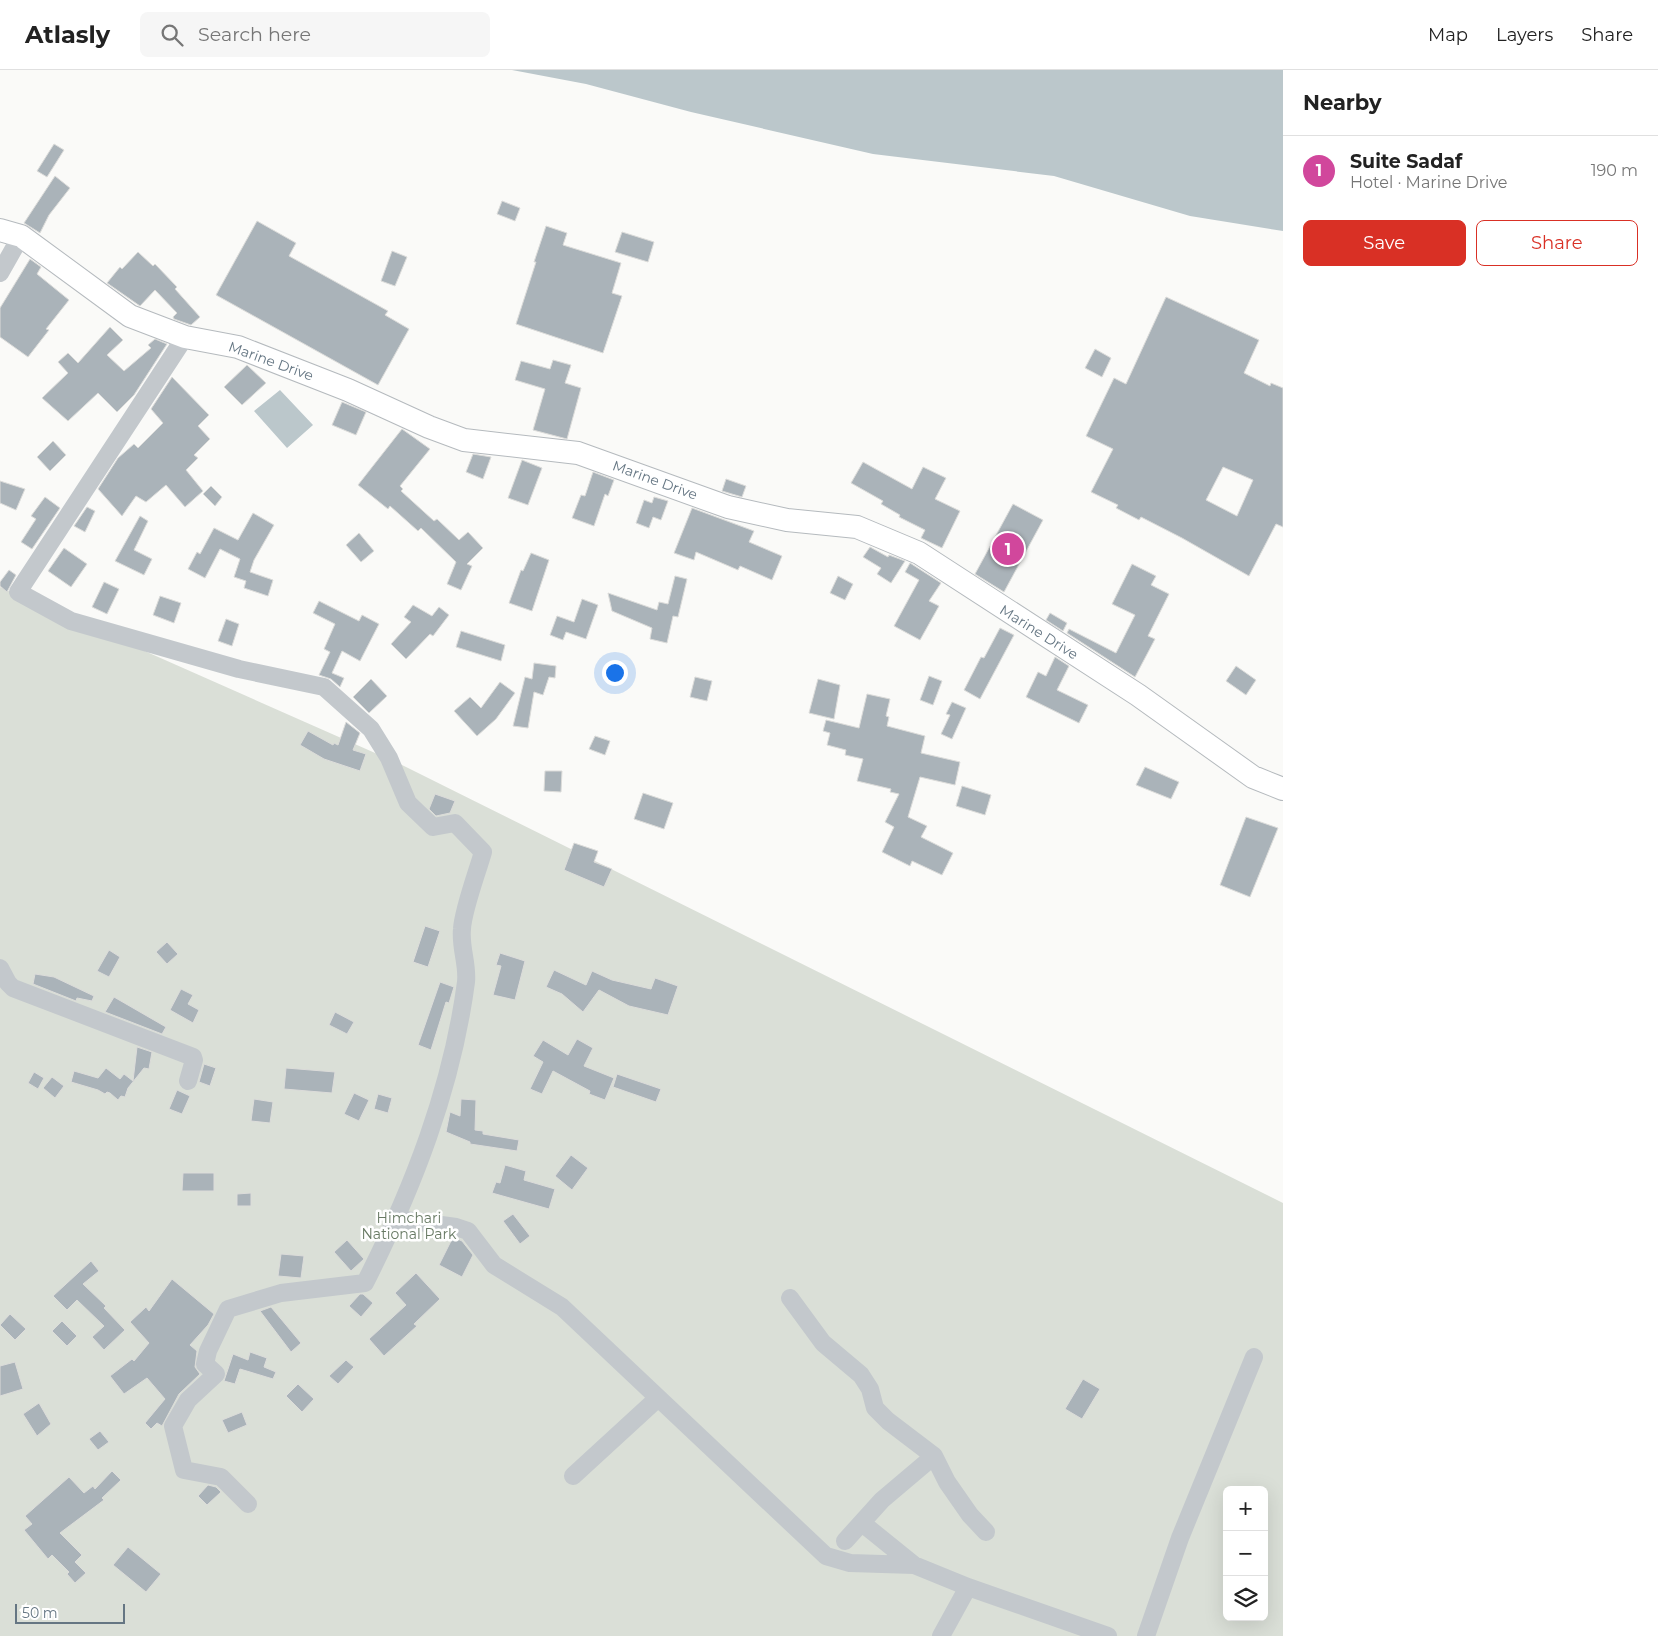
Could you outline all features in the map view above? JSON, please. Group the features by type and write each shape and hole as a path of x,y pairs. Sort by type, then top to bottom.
{"main road":[{"name":"Marine Drive","path":"10,233 130,316 185,337 238,347 348,390 429,427 464,440 578,453 754,514 857,527 919,553 1138,695 1253,777 1283,788"}],"street":[{"path":"0,274 10,233"},
{"path":"185,337 18,592 71,621 239,669 324,687 371,729 389,758 408,803 433,827 455,823 483,852 462,929 466,980 450,1058 427,1142 398,1219 365,1283 281,1293 228,1309 208,1350 205,1364 216,1374 188,1400 173,1426 184,1470 221,1477 248,1504"},
{"path":"0,968 4,978 13,988 193,1057 194,1060 188,1081"},
{"path":"398,1219 456,1227 468,1231 494,1265 562,1307 826,1556 850,1563 914,1565"},
{"path":"790,1298 823,1343 861,1375 870,1389 875,1408 888,1421 934,1456 947,1482 970,1515 986,1532"},
{"path":"1146,1636 1180,1538 1254,1357"},
{"path":"573,1476 658,1398"},
{"path":"845,1541 882,1500 934,1456"},
{"path":"862,1523 914,1565 968,1588 1108,1636"},
{"path":"941,1636 968,1588"}],"green space":[{"name":"Himchari National Park","path":"0,587 400,764 1283,1203 1283,1636 0,1636"}],"shaded area":[{"path":"512,70 1283,70 1283,231 1190,216 1054,176 873,154 691,112 586,84"},
{"path":"280,390 313,425 287,448 254,411"}],"building":[{"path":"54,144 64,150 47,177 37,171"},
{"path":"55,176 70,188 49,215 40,233 24,223"},
{"path":"502,201 520,208 515,221 497,214"},
{"path":"257,221 296,243 289,256 388,311 385,315 409,329 378,385 216,295"},
{"path":"546,226 567,233 563,245 621,263 612,293 622,296 603,353 516,324"},
{"path":"622,232 654,242 648,262 615,252"},
{"path":"392,251 407,257 395,286 381,281"},
{"path":"138,252 153,266 155,264 177,287 175,289 200,317 191,325 174,319 173,317 177,313 155,290 140,306 107,283 120,267 122,269"},
{"path":"30,259 41,267 37,274 69,300 46,329 49,330 28,357 0,337 0,308"},
{"path":"1166,297 1259,340 1244,373 1270,386 1271,383 1283,388 1283,527 1276,524 1249,576 1141,517 1139,520 1116,508 1118,505 1091,492 1113,449 1086,436 1114,378 1126,384","holes":["1223,467 1253,480 1237,516 1206,500"]},
{"path":"110,327 123,340 107,355 124,371 151,348 148,345 155,339 167,344 134,395 117,412 98,393 68,421 42,398 68,373 58,362 68,353 78,363"},
{"path":"1095,349 1111,358 1102,377 1085,368"},
{"path":"553,360 571,365 565,383 581,388 567,439 533,430 545,389 515,380 521,361 550,369"},
{"path":"247,365 266,383 242,405 224,387"},
{"path":"172,377 209,415 198,426 210,439 194,455 198,458 186,470 203,491 185,507 166,485 146,502 136,496 122,516 98,489 118,458 134,444 138,448 163,423 151,409"},
{"path":"342,402 366,412 356,435 332,425"},
{"path":"402,429 430,449 400,486 403,489 401,491 434,521 437,519 459,540 468,532 483,548 467,564 472,566 461,590 447,584 456,562 421,528 418,531 390,506 388,509 358,485"},
{"path":"53,441 66,455 50,471 37,457"},
{"path":"473,454 491,457 483,479 466,472"},
{"path":"522,460 542,468 528,505 508,498"},
{"path":"863,462 912,489 923,467 946,478 935,499 960,511 942,548 921,538 925,530 899,517 900,515 881,504 883,501 851,483"},
{"path":"593,472 614,480 608,496 605,494 594,526 572,518 581,495 585,496"},
{"path":"726,479 746,486 742,497 722,491"},
{"path":"0,481 25,489 16,510 0,503"},
{"path":"211,486 222,497 215,506 203,494"},
{"path":"45,497 60,508 32,549 21,542 36,519 31,516"},
{"path":"654,497 668,501 661,520 653,517 649,528 636,523 644,500 652,503"},
{"path":"1013,504 1043,520 1004,592 975,574"},
{"path":"87,507 95,511 85,532 74,526"},
{"path":"692,508 754,531 749,542 782,556 772,580 740,566 738,570 696,552 694,560 674,553"},
{"path":"253,513 274,525 254,560 250,572 273,580 268,596 244,588 246,581 234,577 240,559 220,549 205,578 188,569 197,552 200,554 214,528 238,540"},
{"path":"140,516 148,521 134,550 152,559 144,575 115,561"},
{"path":"359,533 374,551 361,562 346,545"},
{"path":"870,547 888,557 889,555 905,561 891,583 877,574 881,568 863,557"},
{"path":"64,548 87,564 71,587 48,571"},
{"path":"531,553 549,560 532,611 509,603 521,570 523,571"},
{"path":"910,563 941,583 929,601 939,606 920,640 894,626 919,580 905,572"},
{"path":"1132,564 1156,576 1151,585 1169,594 1148,636 1155,639 1135,677 1067,633 1069,629 1116,653 1135,615 1112,604"},
{"path":"9,570 16,575 7,592 0,586 0,582"},
{"path":"675,576 687,579 678,617 673,616 667,643 650,639 652,628 612,611 608,593 657,610 659,602 668,604"},
{"path":"838,576 853,584 845,600 830,593"},
{"path":"104,582 119,589 107,614 92,607"},
{"path":"160,596 181,603 174,623 153,615"},
{"path":"582,599 598,605 586,639 566,632 563,640 550,635 557,616 574,622"},
{"path":"319,601 359,621 362,615 379,624 360,661 342,651 332,673 344,678 340,687 331,679 319,675 330,652 324,649 335,624 313,613"},
{"path":"413,605 432,616 439,607 449,615 433,636 430,634 406,659 391,644 411,622 404,617"},
{"path":"1050,613 1067,623 1063,631 1046,620"},
{"path":"226,619 239,624 232,646 218,641"},
{"path":"1000,628 1014,635 980,699 964,690 981,657 984,658"},
{"path":"461,631 505,645 501,661 456,647"},
{"path":"1055,657 1069,666 1057,690 1088,705 1079,723 1026,697 1038,672 1046,676"},
{"path":"534,663 556,666 555,678 549,677 543,695 534,692 528,728 513,726 525,677 532,679"},
{"path":"1236,666 1256,680 1246,695 1226,681"},
{"path":"929,676 942,681 933,705 920,700"},
{"path":"695,677 712,681 707,701 690,697"},
{"path":"371,679 387,696 369,713 353,697"},
{"path":"818,679 840,685 834,719 809,713"},
{"path":"500,682 515,693 496,719 477,736 454,711 470,697 481,708"},
{"path":"867,694 890,699 886,716 889,717 887,726 925,736 921,753 960,762 955,785 920,777 908,817 927,826 921,837 953,853 942,875 912,861 910,866 882,852 894,827 885,822 899,794 890,792 891,789 857,781 863,759 845,755 846,750 827,745 830,733 823,731 826,720 859,728"},
{"path":"952,702 966,708 952,739 941,734 950,715 946,714"},
{"path":"346,722 360,733 353,750 366,754 360,771 324,759 300,745 308,731 333,745 334,743 338,745"},
{"path":"595,736 610,741 605,755 589,749"},
{"path":"1145,767 1179,782 1171,799 1136,785"},
{"path":"545,771 562,771 561,792 544,791"},
{"path":"962,786 991,795 985,815 956,806"},
{"path":"643,793 673,803 664,829 634,819"},
{"path":"435,794 455,801 450,813 436,816 429,809"},
{"path":"1246,817 1278,828 1250,897 1220,885"},
{"path":"574,843 598,851 594,862 612,869 604,887 564,870"},
{"path":"425,926 440,931 428,967 413,962"},
{"path":"167,942 178,954 167,964 156,952"},
{"path":"109,950 120,957 109,977 97,971"},
{"path":"500,953 525,961 515,1000 493,995 501,966 496,965"},
{"path":"554,970 586,985 592,971 612,980 651,989 655,978 678,986 668,1015 629,1006 599,990 583,1012 562,994 546,987"},
{"path":"35,974 54,977 94,996 92,1001 77,998 76,1001 33,984"},
{"path":"440,982 454,987 449,1003 446,1002 431,1050 418,1045"},
{"path":"181,989 193,995 188,1004 199,1010 193,1023 170,1010"},
{"path":"114,997 166,1027 162,1034 105,1012"},
{"path":"335,1012 354,1022 347,1034 329,1025"},
{"path":"577,1039 593,1048 584,1066 614,1078 605,1100 589,1094 590,1091 553,1071 542,1094 530,1089 543,1062 533,1056 543,1040 568,1055"},
{"path":"137,1047 152,1052 149,1069 144,1068 128,1088 125,1097 121,1096 118,1100 110,1093 107,1092 105,1094 71,1082 74,1071 98,1078 106,1068 120,1079 124,1074 133,1081"},
{"path":"204,1064 216,1068 210,1086 199,1082"},
{"path":"286,1068 335,1072 332,1093 284,1089"},
{"path":"34,1072 44,1078 38,1089 28,1083"},
{"path":"617,1074 661,1089 656,1102 613,1087"},
{"path":"52,1077 64,1086 55,1098 43,1088"},
{"path":"177,1090 190,1096 182,1114 169,1109"},
{"path":"354,1093 369,1100 359,1121 344,1114"},
{"path":"378,1094 392,1098 388,1113 374,1109"},
{"path":"254,1099 273,1102 270,1123 251,1121"},
{"path":"461,1099 476,1100 475,1130 483,1131 483,1134 519,1140 517,1151 470,1144 470,1142 446,1132 450,1112 460,1116"},
{"path":"571,1155 588,1168 572,1190 555,1176"},
{"path":"505,1165 526,1171 524,1180 555,1189 549,1209 492,1193 496,1182 500,1183"},
{"path":"183,1173 214,1173 214,1191 182,1191"},
{"path":"251,1193 251,1206 237,1206 237,1194"},
{"path":"513,1214 530,1236 520,1244 503,1221"},
{"path":"453,1237 462,1241 473,1255 462,1277 439,1265"},
{"path":"347,1240 364,1259 351,1271 334,1252"},
{"path":"281,1254 304,1256 301,1278 278,1276"},
{"path":"91,1261 99,1271 83,1284 106,1306 104,1308 125,1330 104,1350 92,1337 104,1326 77,1300 67,1310 53,1296"},
{"path":"416,1273 440,1299 414,1324 417,1326 384,1356 369,1339 406,1305 395,1293"},
{"path":"172,1279 214,1314 208,1325 190,1345 197,1351 195,1367 200,1374 179,1394 162,1426 157,1423 151,1429 145,1423 165,1399 147,1378 124,1394 110,1376 132,1359 134,1361 149,1343 130,1322 146,1307 149,1311"},
{"path":"360,1294 363,1294 373,1303 361,1317 349,1306"},
{"path":"271,1307 301,1343 291,1352 260,1311"},
{"path":"10,1314 26,1329 15,1340 0,1325"},
{"path":"62,1321 77,1336 67,1346 52,1331"},
{"path":"250,1352 267,1358 264,1367 276,1372 273,1379 240,1369 235,1384 224,1381 233,1354 248,1360"},
{"path":"346,1360 354,1367 338,1384 329,1376"},
{"path":"15,1362 23,1389 0,1396 0,1366"},
{"path":"1083,1379 1100,1389 1082,1419 1065,1409"},
{"path":"298,1384 314,1399 302,1412 286,1396"},
{"path":"39,1403 51,1424 37,1436 23,1414"},
{"path":"242,1412 247,1425 228,1433 222,1420"},
{"path":"100,1431 109,1442 98,1450 89,1439"},
{"path":"112,1471 121,1480 102,1498 104,1500 60,1533 82,1555 75,1562 86,1573 75,1583 67,1574 69,1572 52,1555 48,1559 24,1530 32,1524 25,1516 69,1477 84,1493 93,1486 95,1489"},
{"path":"208,1485 216,1487 221,1492 207,1505 198,1496"},
{"path":"128,1547 161,1574 146,1592 113,1565"}],"place":[{"name":"Suite Sadaf","path":"1008,549"}]}
